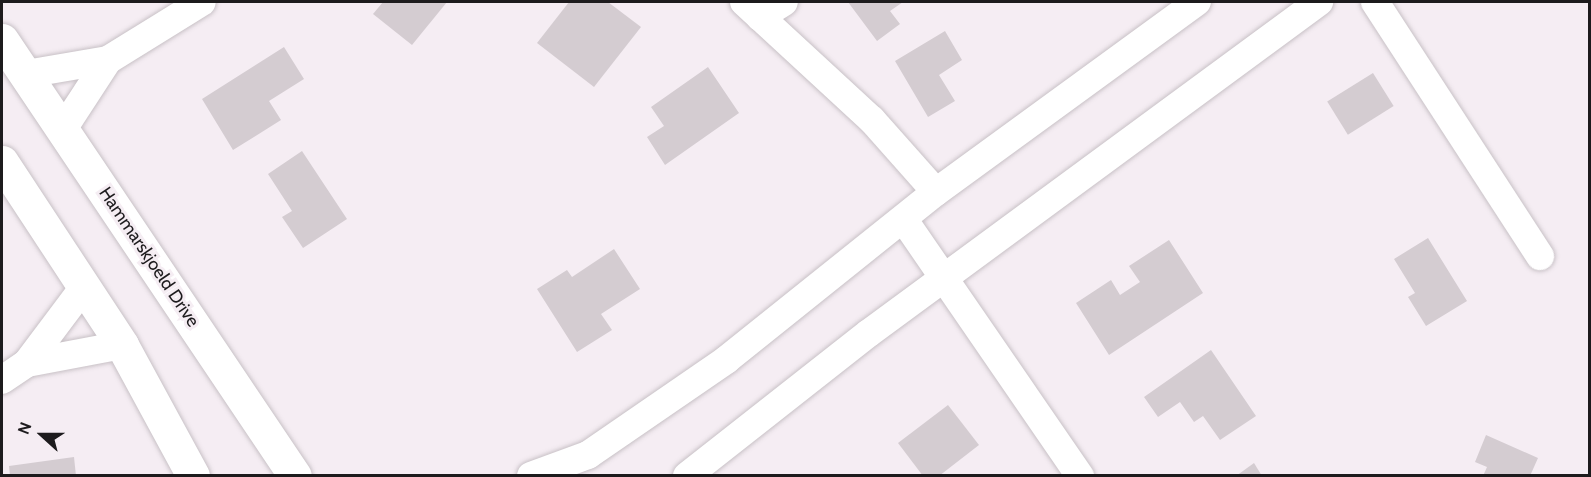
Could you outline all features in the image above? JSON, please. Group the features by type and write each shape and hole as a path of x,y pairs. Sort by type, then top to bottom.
{"main road":[{"name":"Hammarskjoeld Drive","path":"2,40 295,476"},
{"path":"2,162 122,345 193,476"}],"street":[{"path":"26,74 108,60 202,2"},
{"path":"752,9 784,2"},
{"path":"531,476 588,455 726,360 904,220 936,192 1197,2"},
{"path":"1375,2 1540,256"},
{"path":"687,476 1311,4"},
{"path":"752,9 872,120 936,192"},
{"path":"63,129 108,60"},
{"path":"904,220 1080,476"},
{"path":"2,380 27,363 84,286"},
{"path":"27,363 122,345"}],"building":[{"path":"383,2 447,2 412,45 373,14"},
{"path":"569,2 608,2 641,27 594,87 537,43"},
{"path":"848,2 903,2 890,11 900,24 877,41"},
{"path":"945,31 962,60 939,75 955,101 928,117 895,61"},
{"path":"284,47 304,79 269,101 281,120 233,150 202,99"},
{"path":"708,67 739,113 665,165 647,137 664,126 651,107"},
{"path":"1373,73 1394,106 1348,135 1327,102"},
{"path":"302,151 347,219 303,248 282,217 292,211 268,174"},
{"path":"1428,238 1467,301 1426,326 1408,297 1415,293 1394,259"},
{"path":"1169,240 1203,293 1109,355 1076,303 1111,280 1120,295 1140,282 1129,266"},
{"path":"614,249 640,289 601,314 612,330 577,352 537,289 567,270 572,277"},
{"path":"1211,350 1256,416 1220,440 1203,416 1194,422 1180,402 1158,417 1144,397"},
{"path":"948,405 979,445 939,476 923,476 898,443"},
{"path":"1486,435 1538,458 1530,476 1483,476 1487,467 1475,462"},
{"path":"74,457 76,476 10,476 9,466"},
{"path":"1254,463 1262,476 1236,476"}]}
